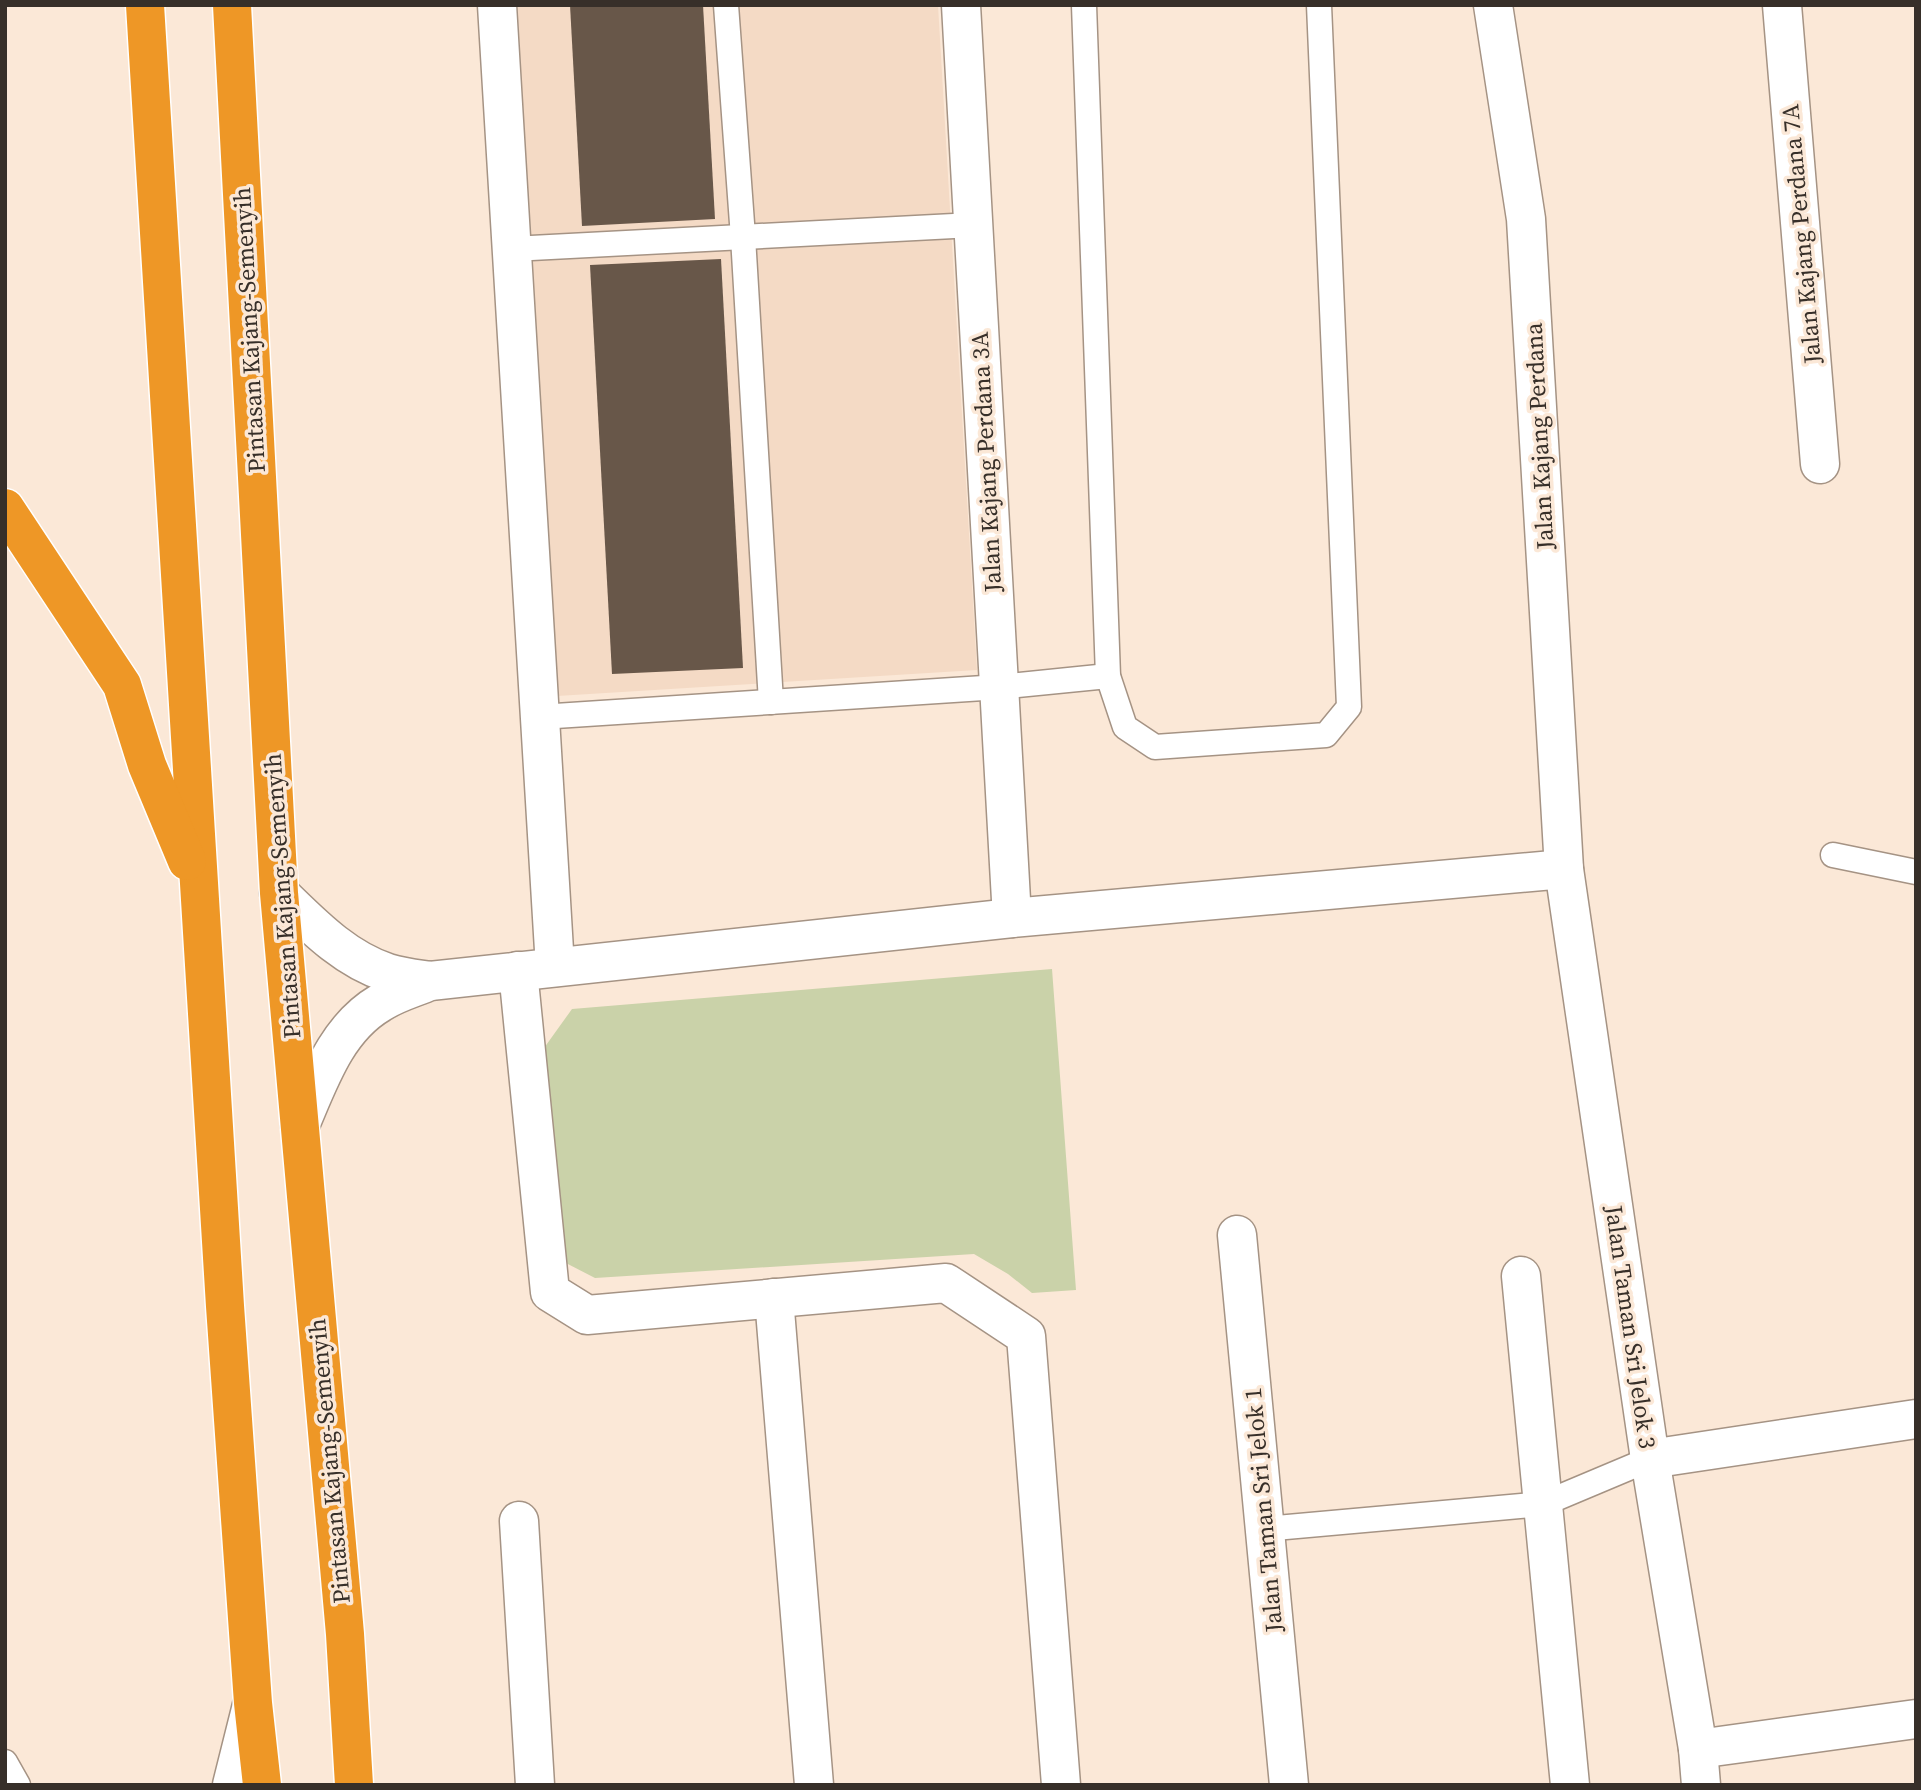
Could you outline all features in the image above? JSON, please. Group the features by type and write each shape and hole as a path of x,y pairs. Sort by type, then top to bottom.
{"highway":[{"path":"145,5 198,889 253,1703 262,1785"},
{"name":"Pintasan Kajang-Semenyih","path":"232,5 279,892 345,1634 354,1785"},
{"path":"5,508 122,685 147,765 198,889"}],"street":[{"path":"497,5 540,717 536,969 550,1292 587,1315 946,1283 1026,1336 1061,1785"},
{"name":"Jalan Kajang Perdana 3A","path":"961,5 1012,918"},
{"name":"Jalan Kajang Perdana","path":"1493,5 1526,219 1564,869"},
{"name":"Jalan Kajang Perdana 7A","path":"1782,5 1820,464"},
{"path":"300,1125 329,1058 349,1029 379,1003 430,981 1012,918 1564,869"},
{"name":"Jalan Taman Sri Jelok 3","path":"1564,869 1650,1459 1699,1767"},
{"path":"279,892 314,927 349,955 387,973 430,981"},
{"name":"Jalan Taman Sri Jelok 1","path":"1237,1235 1289,1785"},
{"path":"1521,1276 1570,1785"},
{"path":"774,1298 814,1785"},
{"path":"1650,1459 1916,1419"},
{"path":"519,1521 535,1785"},
{"path":"232,1785 253,1703"},
{"path":"1699,1767 1916,1719"}],"lane":[{"path":"726,5 771,702"},
{"path":"1084,5 1108,676 1125,727 1154,747 1326,735 1349,707 1319,5"},
{"path":"512,249 973,225"},
{"path":"540,717 999,687 1108,676"},
{"path":"1833,855 1916,872"},
{"path":"1265,1529 1543,1504 1650,1459"},
{"path":"5,1762 18,1785"}],"shaded area":[{"path":"517,5 938,5 977,670 557,696"}],"green space":[{"path":"1052,969 1076,1290 1032,1293 1008,1274 974,1254 595,1278 562,1261 539,1055 572,1009"}],"building":[{"path":"570,5 703,5 715,219 582,226"},
{"path":"721,259 743,668 612,674 590,265"}]}
